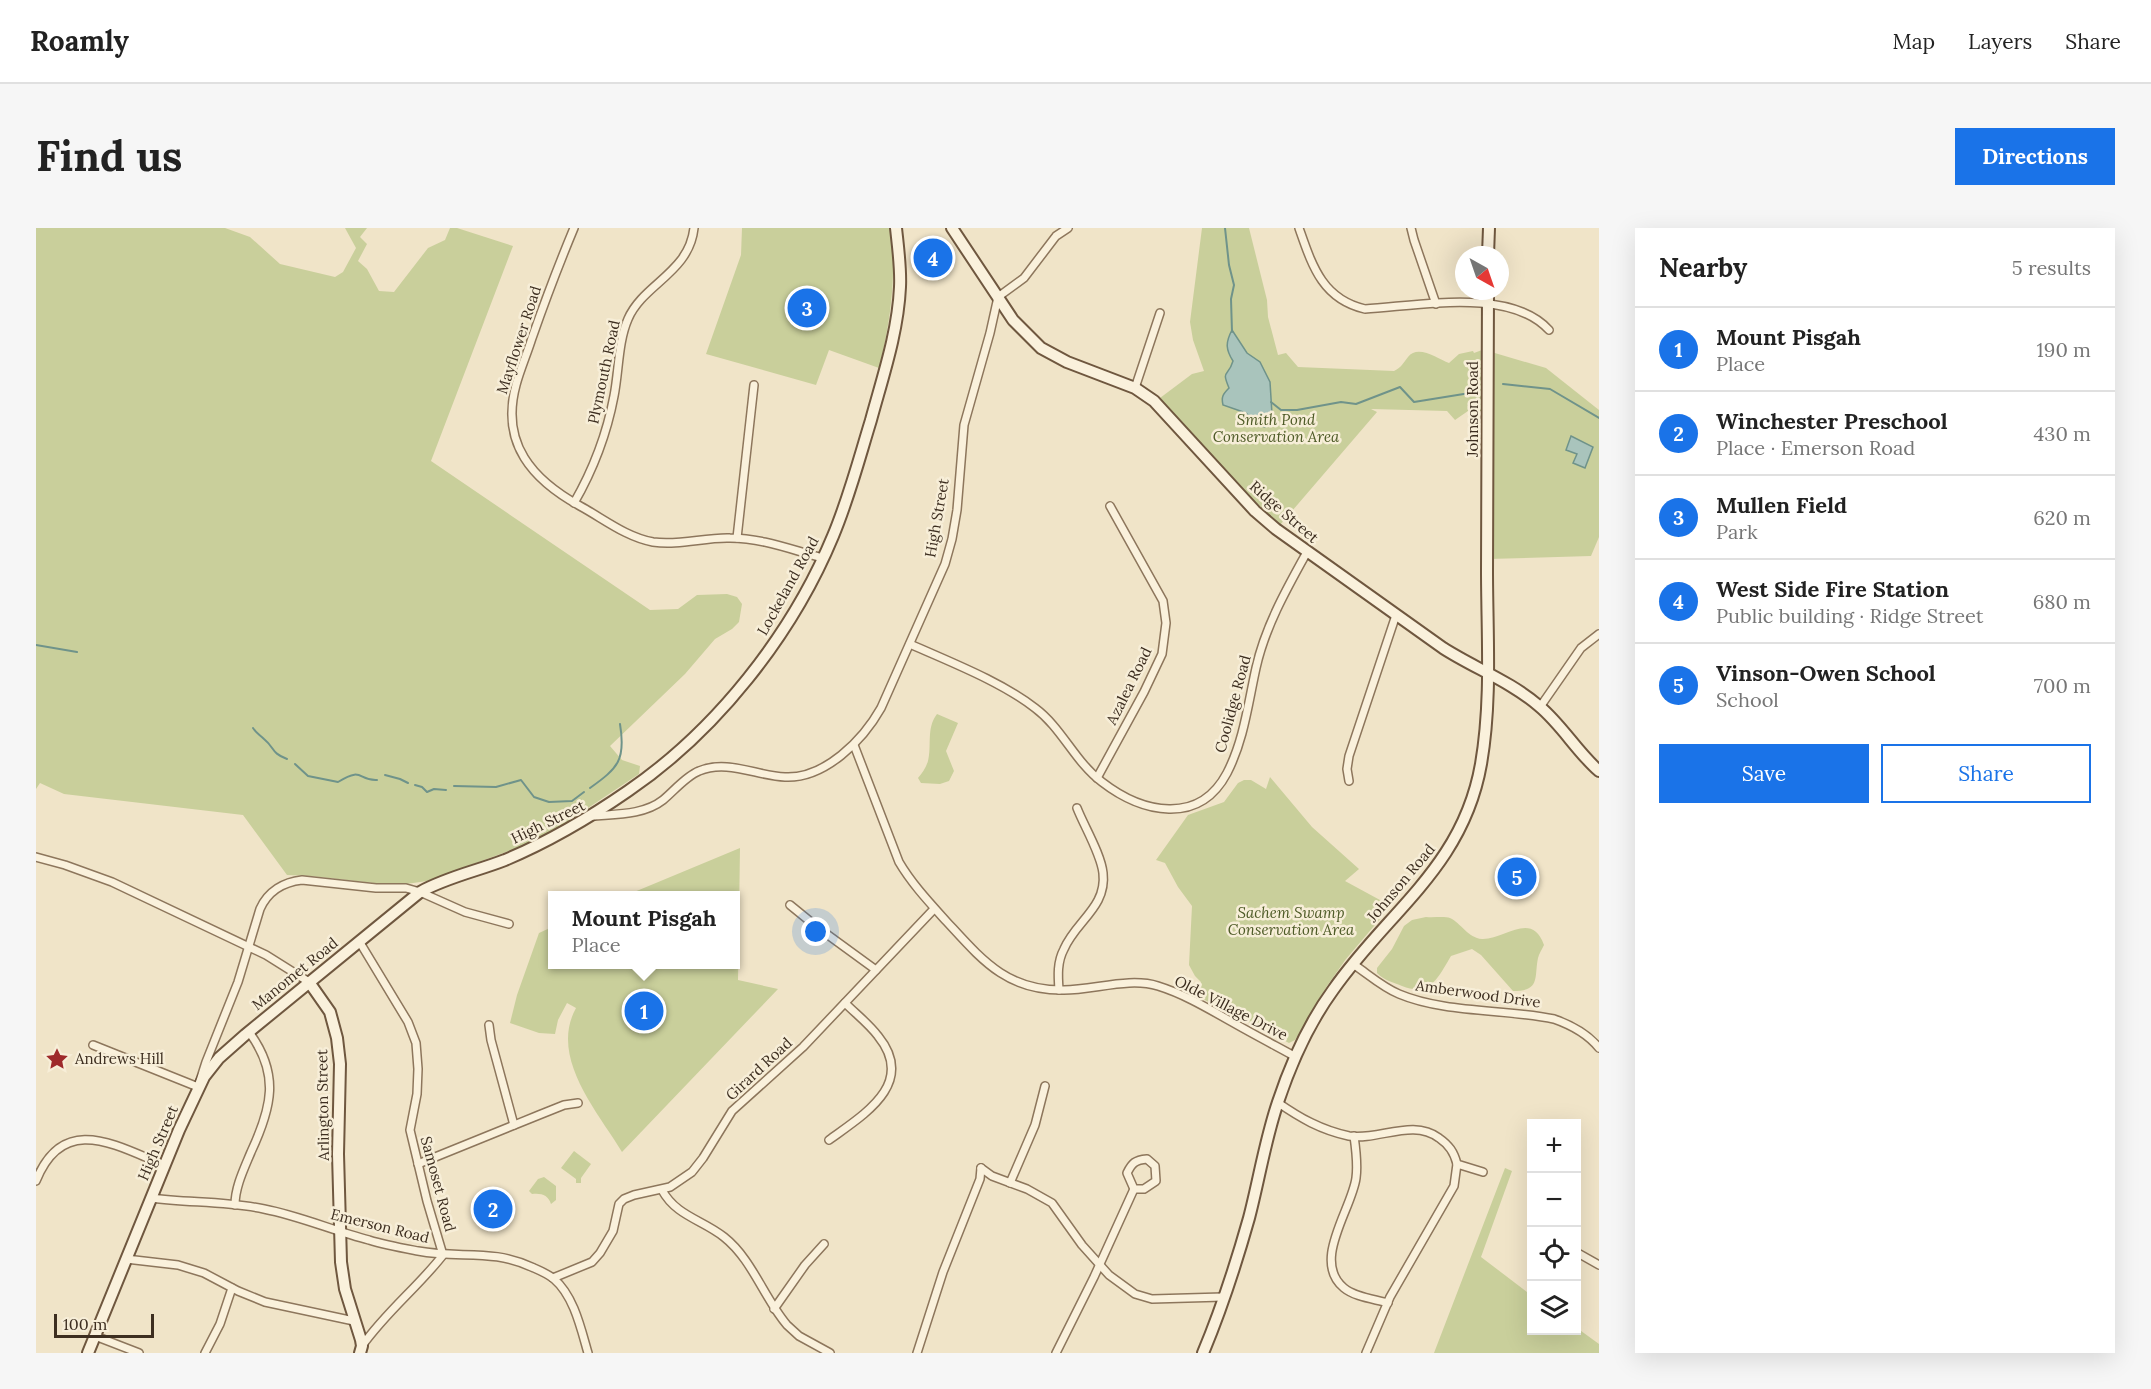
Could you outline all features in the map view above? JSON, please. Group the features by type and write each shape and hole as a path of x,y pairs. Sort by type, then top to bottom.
{"street":[{"name":"Mayflower Road","path":"574,228 546,296 516,386 514,433 520,451 530,468 557,493 625,532 653,542 752,538 823,558"},
{"name":"Plymouth Road","path":"574,503 585,484 601,443 614,397 627,321 638,305 672,271 686,253 694,228"},
{"name":"Lockeland Road","path":"590,816 660,767 711,719 775,644 814,577 849,494 890,356 900,287 896,228"},
{"name":"Ridge Street","path":"952,228 1013,320 1041,348 1061,359 1135,388 1154,401 1255,511 1307,552 1462,661 1504,682 1540,707 1599,771"},
{"path":"998,297 1015,286 1031,271 1059,233 1068,228"},
{"path":"1299,228 1318,275 1329,290 1352,306 1365,309 1475,301 1532,316 1540,320 1549,330"},
{"path":"1412,228 1436,304"},
{"path":"1488,228 1488,246"},
{"name":"High Street","path":"88,1353 198,1087 237,982 263,902 282,885 302,880 376,888 406,888 420,892 449,878 504,860 540,844 590,816 629,813 648,808 661,802 698,771 716,767 738,768 786,777 806,775 823,767 854,745 871,725 945,564 957,510 964,425 998,297"},
{"name":"Johnson Road","path":"1203,1353 1224,1297 1248,1220 1277,1102 1296,1057 1318,1012 1353,964 1434,871 1451,846 1471,801 1481,765 1487,673 1488,300"},
{"path":"1135,388 1160,313"},
{"path":"737,538 754,385"},
{"name":"Azalea Road","path":"1097,778 1162,654 1166,623 1163,601 1110,506"},
{"name":"Coolidge Road","path":"910,644 1000,686 1036,709 1097,778 1120,793 1161,809 1177,810 1200,803 1219,787 1240,742 1256,668 1272,622 1307,552"},
{"path":"1349,782 1348,756 1396,615"},
{"path":"1540,707 1581,648 1599,634"},
{"name":"Olde Village Drive","path":"854,745 898,862 917,890 973,952 992,968 1028,985 1059,990 1136,984 1157,986 1202,1005 1296,1057"},
{"path":"1059,990 1059,967 1064,947 1096,907 1103,887 1100,861 1077,808"},
{"name":"Arlington Street","path":"37,858 65,865 112,882 249,946 309,982 330,1012 337,1038 340,1064 338,1154 341,1262 345,1289 361,1349"},
{"path":"420,892 465,912 509,924"},
{"name":"Manomet Road","path":"198,1087 219,1058 420,892"},
{"path":"790,905 876,970"},
{"name":"Girard Road","path":"553,1278 592,1262 613,1231 619,1204 624,1199 662,1190 678,1183 692,1172 704,1158 732,1111 803,1047 934,909"},
{"name":"Samoset Road","path":"359,941 408,1022 416,1043 417,1094 410,1130 443,1255 381,1320 361,1349"},
{"name":"Amberwood Drive","path":"1353,964 1399,994 1442,1005 1554,1019 1585,1034 1599,1048"},
{"path":"829,1140 879,1101 890,1077 890,1062 881,1040 845,1003"},
{"path":"489,1025 514,1125"},
{"path":"236,1205 235,1198 244,1168 268,1111 270,1080 266,1059 249,1032"},
{"path":"93,1045 198,1087"},
{"path":"1010,1182 1035,1125 1045,1086"},
{"path":"1277,1102 1312,1124 1354,1136 1422,1130 1448,1144 1455,1154 1457,1164 1454,1186 1388,1303 1366,1353"},
{"path":"418,1164 564,1105 578,1103"},
{"path":"1354,1136 1357,1161 1356,1180 1333,1241 1331,1265 1337,1280 1344,1288 1388,1303"},
{"path":"36,1181 42,1166 51,1155 68,1143 81,1139 102,1140 164,1165"},
{"path":"1056,1353 1134,1189 1127,1173 1132,1163 1146,1159 1155,1166 1156,1181 1144,1189 1134,1189"},
{"path":"1457,1164 1483,1172"},
{"path":"917,1353 943,1272 980,1179 981,1168 992,1176 1027,1189 1052,1203 1082,1245 1109,1275 1126,1289 1152,1299 1224,1297"},
{"path":"662,1190 669,1203 678,1211 724,1237 736,1249 774,1309 787,1325 799,1336 830,1353"},
{"name":"Emerson Road","path":"151,1198 261,1208 370,1240 443,1255 471,1253 494,1255 522,1263 553,1278 567,1297 576,1314 588,1353"},
{"path":"774,1309 805,1265 824,1244"},
{"path":"1581,1255 1599,1265"},
{"path":"126,1259 178,1265 211,1276 265,1302 354,1321"},
{"path":"205,1353 220,1324 232,1288"},
{"path":"95,1336 139,1353"}],"green space":[{"path":"36,228 225,228 250,237 280,264 335,277 343,272 356,248 345,228 367,228 360,237 367,244 358,261 367,269 379,291 394,292 428,248 445,240 450,228 457,228 513,246 431,461 650,610 678,609 697,595 727,594 737,597 742,604 739,622 715,639 685,674 610,746 622,760 640,766 639,774 558,828 522,846 427,881 406,884 287,875 243,815 64,794 40,783 36,789"},
{"path":"742,228 892,228 891,298 887,333 879,368 829,350 816,385 706,354 741,255"},
{"name":"Smith Pond Conservation Area","path":"1202,228 1249,228 1278,355 1286,353 1298,367 1394,371 1412,353 1422,352 1449,363 1459,354 1482,350 1482,411 1468,411 1455,420 1447,411 1371,409 1377,412 1280,525 1243,490 1160,398 1192,374 1204,371 1193,340 1190,322","holes":["1232,331 1247,353 1232,365"]},
{"path":"1488,351 1546,368 1599,410 1599,537 1591,556 1488,559"},
{"path":"937,714 958,723 946,751 954,771 949,781 940,784 921,783 918,778 928,761 930,731"},
{"name":"Sachem Swamp Conservation Area","path":"1270,777 1312,827 1359,869 1345,881 1391,906 1346,959 1295,1040 1289,1043 1197,996 1201,982 1189,965 1192,906 1165,863 1156,860 1188,815 1224,802 1238,783 1244,780 1251,780 1266,789"},
{"path":"740,848 739,891 637,891"},
{"path":"1426,917 1450,918 1473,936 1482,939 1517,929 1532,929 1539,935 1544,945 1538,958 1535,982 1528,989 1513,991 1481,955 1472,949 1451,956 1437,978 1420,989 1402,986 1377,973 1377,968 1392,949 1404,926 1412,920"},
{"path":"548,929 548,969 738,969 738,980 778,989 622,1152 589,1101 572,1064 568,1045 569,1027 576,1008 567,1003 558,1020 555,1034 539,1033 510,1023 517,995 539,933"},
{"path":"574,1151 591,1164 581,1178 581,1183 576,1183 576,1179 561,1168"},
{"path":"1505,1168 1512,1171 1481,1257 1527,1292 1527,1335 1581,1335 1581,1331 1599,1344 1599,1353 1434,1353"},
{"path":"544,1177 556,1186 556,1200 551,1204 544,1195 532,1194 529,1191 538,1179"}],"water":[{"path":"1232,330 1247,353 1260,362 1270,382 1272,414 1265,427 1255,423 1246,413 1223,405 1223,396 1229,388 1225,376 1233,361 1227,346"},
{"path":"1571,436 1593,447 1585,468 1573,463 1577,454 1566,450"}],"waterway":[{"path":"1225,228 1229,265 1234,285 1231,299 1232,332"},
{"path":"1503,384 1550,389 1599,418"},
{"path":"1271,402 1281,410 1297,410 1341,402 1356,404 1400,387 1414,402 1476,392"},
{"path":"36,645 77,652"},
{"path":"590,788 607,775 618,762 622,746 620,724"},
{"path":"253,728 276,752 287,759"},
{"path":"295,764 308,776 338,782 352,775 377,780"},
{"path":"385,775 408,783"},
{"path":"454,786 496,787 521,780 534,797 549,802 572,801 584,792"},
{"path":"415,785 427,792 434,789 446,790"}],"place":[{"name":"West Side Fire Station","path":"933,258"},
{"name":"Mullen Field","path":"807,308"},
{"name":"Vinson-Owen School","path":"1517,877"},
{"name":"Mount Pisgah","path":"644,1011"},
{"name":"Andrews Hill","path":"57,1059"},
{"name":"Winchester Preschool","path":"493,1209"}]}
